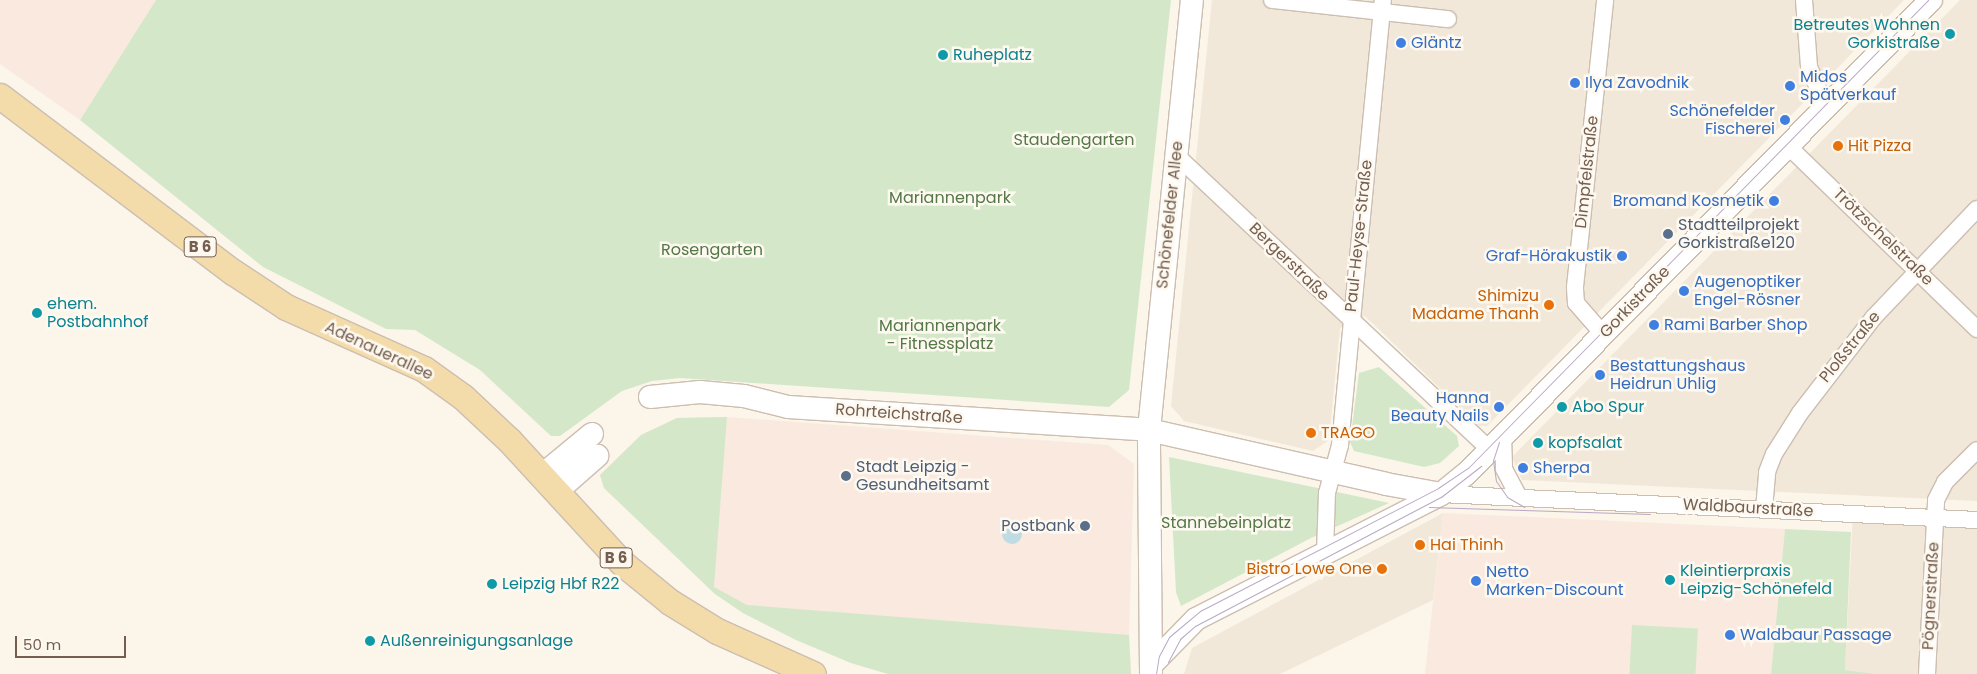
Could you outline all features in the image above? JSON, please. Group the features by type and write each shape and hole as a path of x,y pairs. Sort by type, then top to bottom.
{"main road":[{"name":"Schönefelder Allee","path":"1149,430 1192,0"},
{"name":"Gorkistraße","path":"1441,494 1497,443 1931,0"},
{"name":"Adenauerallee","path":"0,96 226,267 286,307 424,369 445,383 486,415 621,562 670,602 717,631 813,674"},
{"name":"Rohrteichstraße","path":"650,397 700,392 744,396 788,407 1149,430"},
{"path":"1157,671 1167,632 1151,545 1149,430 1334,473 1441,494"},
{"path":"548,484 592,434"},
{"path":"548,484 597,456"},
{"path":"1167,632 1441,494"}],"street":[{"path":"1272,0 1382,6 1448,19"},
{"name":"Dimpfelstraße","path":"1603,334 1576,303 1575,286 1606,0"},
{"path":"1804,0 1809,67 1826,107"},
{"name":"Paul-Heyse-Straße","path":"1334,473 1340,444 1350,321 1382,6"},
{"name":"Trötzschelstraße","path":"1788,146 1977,329"},
{"name":"Bergerstraße","path":"1176,155 1350,321 1497,443"},
{"name":"Ploßstraße","path":"1764,509 1767,472 1785,437 1852,343 1918,270 1977,209"},
{"path":"1497,443 1504,469 1519,497"},
{"name":"Pögnerstraße","path":"1928,674 1936,500 1945,482 1977,450"},
{"path":"1325,553 1327,493 1334,473"},
{"name":"Waldbaurstraße","path":"1441,494 1977,520"}],"shaded area":[{"path":"0,0 156,0 80,120 0,64"},
{"path":"1212,0 1904,0 1487,426 1479,426 1365,316 1340,328 1329,440 1313,451 1184,421 1171,406"},
{"path":"1960,0 1977,0 1977,501 1522,480 1512,457"},
{"path":"727,417 1108,445 1134,464 1129,635 1131,674 888,674 851,663 796,640 743,613 715,594 604,488 600,475 641,435 677,418"},
{"path":"1443,513 1433,600 1280,674 1184,674 1192,648"},
{"path":"1443,513 1785,529 1771,674 1425,674"},
{"path":"1853,513 1977,520 1977,674 1877,674 1845,670"}],"green space":[{"name":"Mariannenpark","path":"156,0 1171,0 1129,390 1109,407 680,378 652,381 622,391 560,436 551,436 480,370 415,330 386,329 263,267 80,120"},
{"path":"1379,367 1457,436 1459,446 1440,463 1424,467 1354,451 1350,442 1359,373"},
{"path":"727,417 714,587 747,605 1129,635 1131,674 888,674 851,663 796,640 743,613 715,594 604,488 600,475 641,435 677,418"},
{"name":"Stannebeinplatz","path":"1169,457 1389,503 1311,538 1181,606 1176,592"},
{"path":"1785,529 1851,532 1845,670 1877,674 1771,674"},
{"path":"1632,625 1698,628 1696,674 1629,674"}],"water":[{"path":"1012,524 1019,527 1022,534 1019,541 1012,544 1005,541 1002,534 1005,527"}],"tram line":[{"path":"1156,674 1159,656 1169,637 1200,611 1438,488 1469,467 1928,0"},
{"path":"1499,442 1493,460 1496,481 1507,497 1524,507"},
{"path":"1168,662 1180,639 1195,626 1441,497 1481,466"},
{"path":"1429,507 1650,514"}],"place":[{"name":"Betreutes Wohnen Gorkistraße","path":"1950,34"},
{"name":"Gläntz","path":"1401,43"},
{"name":"Ruheplatz","path":"943,55"},
{"name":"Ilya Zavodnik","path":"1575,83"},
{"name":"Midos Spätverkauf","path":"1790,86"},
{"name":"Schönefelder Fischerei","path":"1785,120"},
{"name":"Hit Pizza","path":"1838,146"},
{"name":"Bromand Kosmetik","path":"1774,201"},
{"name":"Stadtteilprojekt Gorkistraße120","path":"1668,234"},
{"name":"Graf-Hörakustik","path":"1622,256"},
{"name":"Augenoptiker Engel-Rösner","path":"1684,291"},
{"name":"Shimizu Madame Thanh","path":"1549,305"},
{"name":"ehem. Postbahnhof","path":"37,313"},
{"name":"Rami Barber Shop","path":"1654,325"},
{"name":"Bestattungshaus Heidrun Uhlig","path":"1600,375"},
{"name":"Hanna Beauty Nails","path":"1499,407"},
{"name":"Abo Spur","path":"1562,407"},
{"name":"TRAGO","path":"1311,433"},
{"name":"kopfsalat","path":"1538,443"},
{"name":"Sherpa","path":"1523,468"},
{"name":"Stadt Leipzig - Gesundheitsamt","path":"846,476"},
{"name":"Postbank","path":"1085,526"},
{"name":"Hai Thinh","path":"1420,545"},
{"name":"Bistro Lowe One","path":"1382,569"},
{"name":"Kleintierpraxis Leipzig-Schönefeld","path":"1670,580"},
{"name":"Netto Marken-Discount","path":"1476,581"},
{"name":"Leipzig Hbf R22","path":"492,584"},
{"name":"Waldbaur Passage","path":"1730,635"},
{"name":"Außenreinigungsanlage","path":"370,641"}],"park label":[{"name":"Staudengarten","path":"1074,140"},
{"name":"Rosengarten","path":"712,250"},
{"name":"Mariannenpark - Fitnessplatz","path":"940,335"}]}
